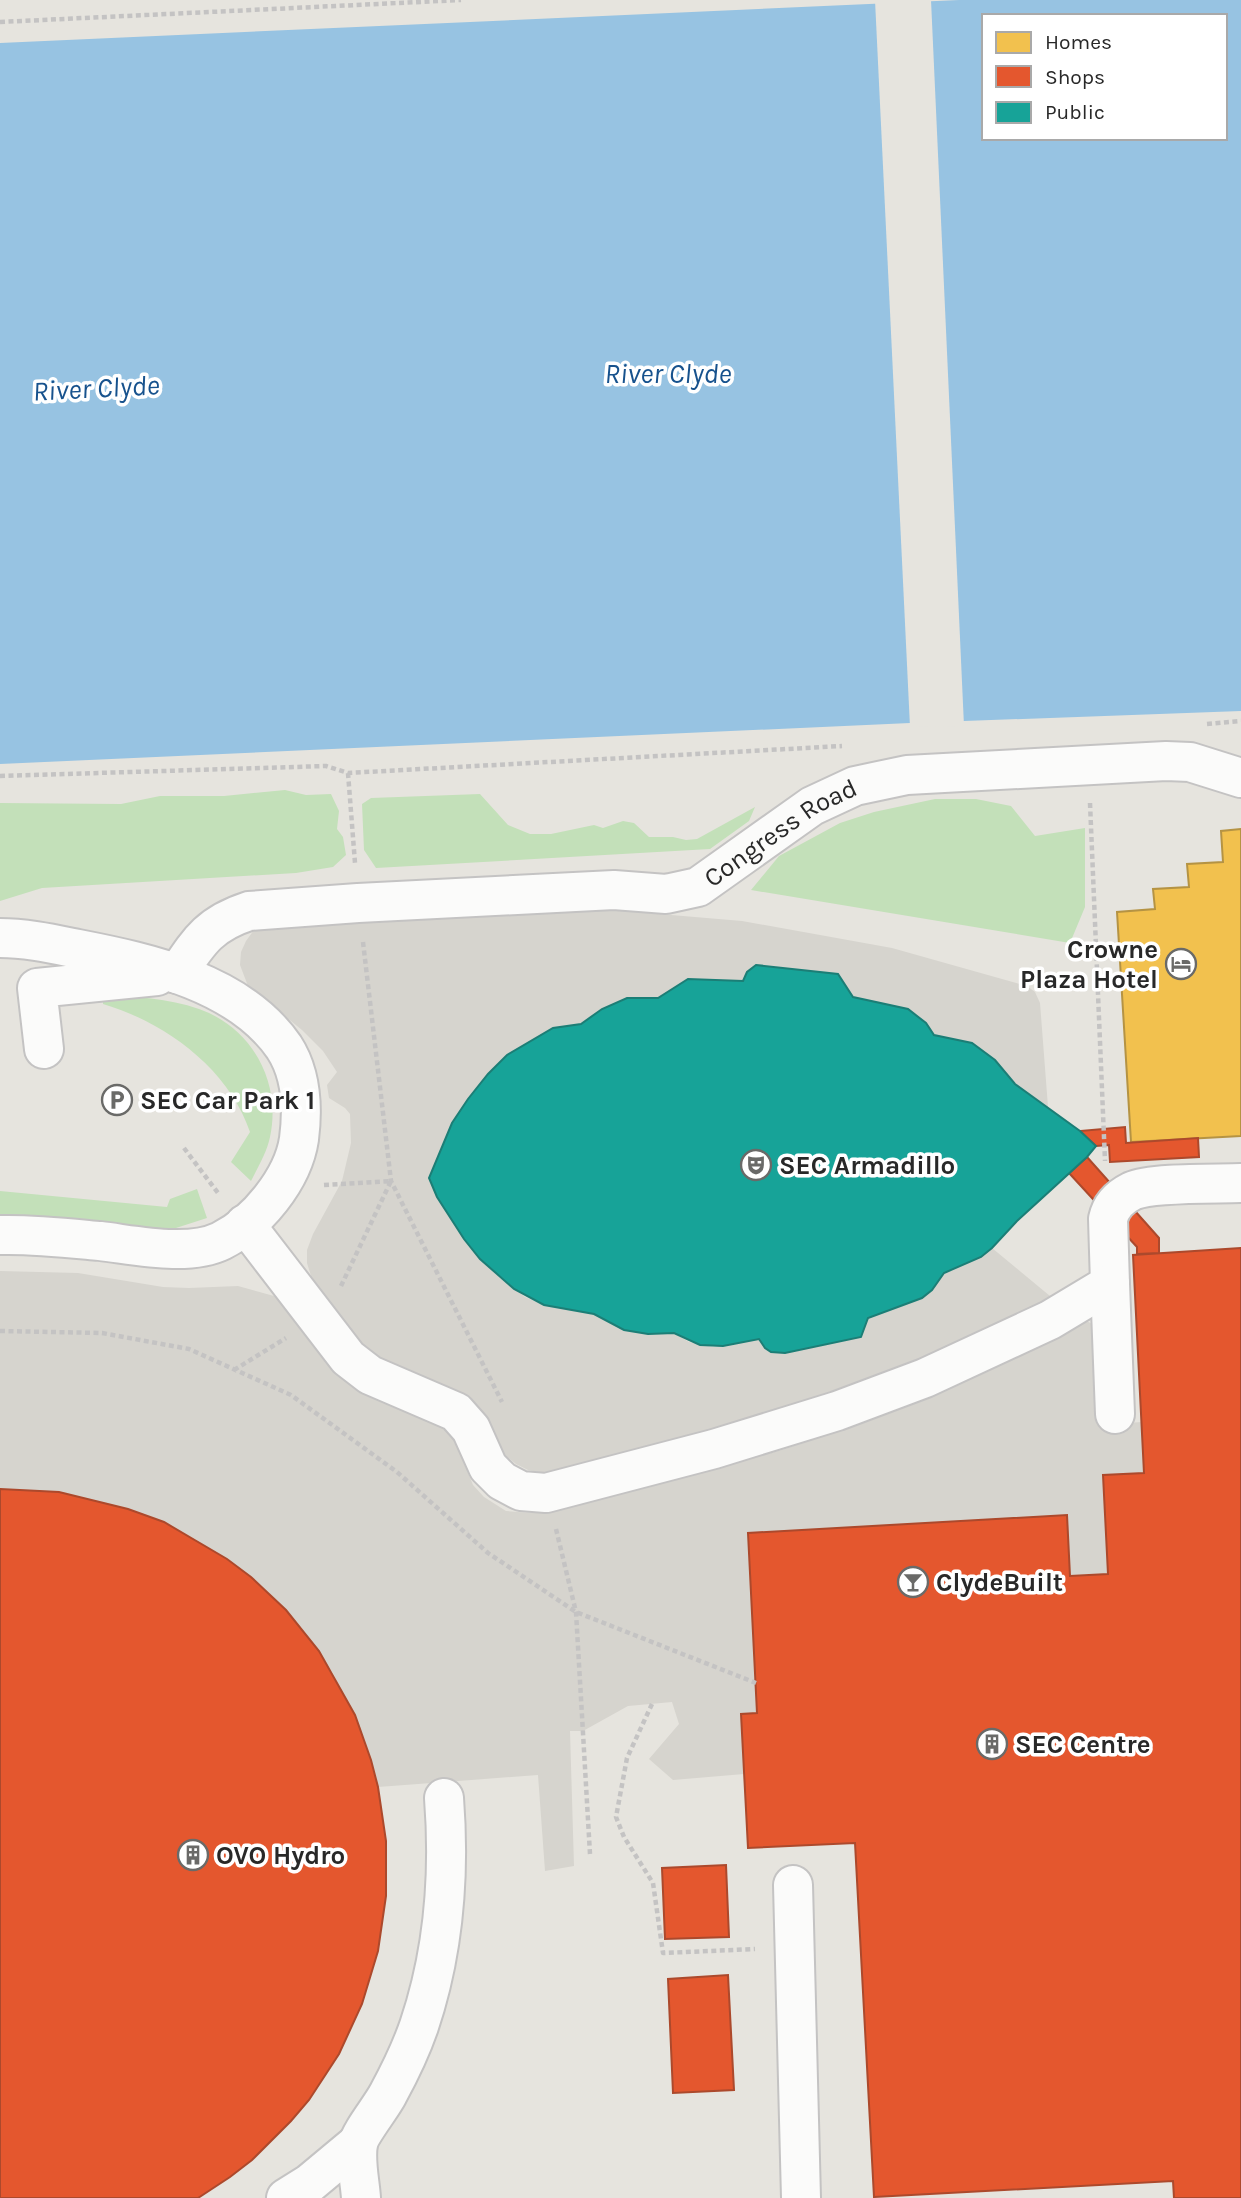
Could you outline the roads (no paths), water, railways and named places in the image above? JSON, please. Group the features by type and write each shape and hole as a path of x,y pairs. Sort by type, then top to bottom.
{"street":[{"name":"Congress Road","path":"177,974 204,935 234,916 249,911 614,890 666,894 698,887 812,806 855,786 907,775 1191,762 1241,778"},
{"path":"0,938 63,946 177,974 219,993 247,1010 269,1029 285,1048 295,1071 300,1095 301,1124 297,1148 278,1187 245,1224 220,1241 197,1248 160,1248 82,1239 0,1235"},
{"path":"44,1049 37,988 177,974"},
{"path":"1115,1414 1108,1219 1110,1211 1121,1198 1142,1188 1241,1183"},
{"path":"245,1224 348,1358 370,1375 456,1412 471,1429 488,1467 502,1481 521,1491 546,1493 714,1449 837,1411 925,1378 1050,1320 1110,1283"},
{"path":"286,2198 310,2183 358,2143 388,2095 419,2027 437,1962 446,1896 448,1845 444,1798"},
{"path":"793,1885 801,2198"},
{"path":"358,2143 361,2198"}],"water":[{"name":"River Clyde","path":"959,0 1241,0 1241,711 910,723 0,764 0,43"}],"place":[{"name":"Crowne Plaza Hotel","path":"1181,964"},
{"name":"SEC Car Park 1","path":"117,1100"},
{"name":"SEC Armadillo","path":"756,1165"},
{"name":"ClydeBuilt","path":"913,1582"},
{"name":"SEC Centre","path":"992,1744"},
{"name":"OVO Hydro","path":"193,1855"}]}
